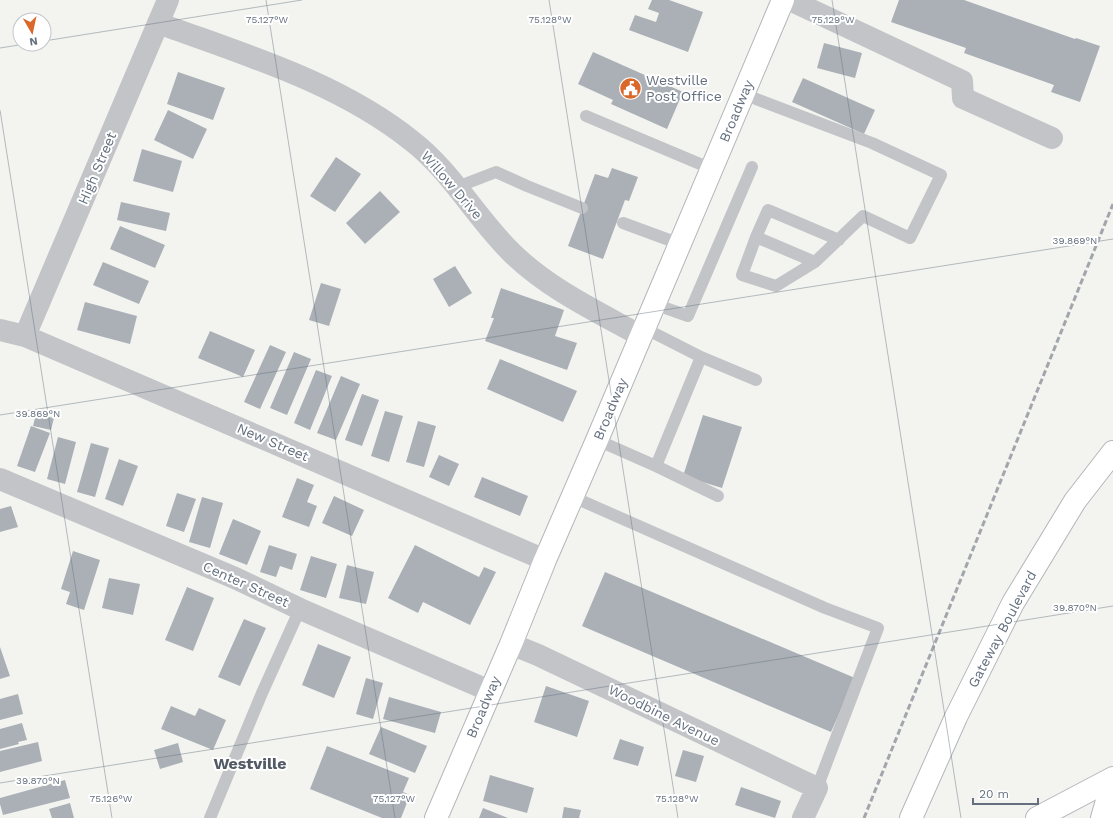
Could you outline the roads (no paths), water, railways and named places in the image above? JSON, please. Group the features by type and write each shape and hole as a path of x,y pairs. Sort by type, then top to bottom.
{"main road":[{"name":"Broadway","path":"436,818 783,0"},
{"name":"Gateway Boulevard","path":"911,818 956,717 1013,603 1075,501 1111,456"},
{"path":"1037,818 1077,796 1113,779"},
{"path":"1102,818 1113,779"}],"street":[{"name":"High Street","path":"25,336 168,0"},
{"path":"790,0 962,81 963,98 1052,138"},
{"name":"Willow Drive","path":"158,23 293,73 331,90 371,113 413,142 444,171 495,234 511,252 528,267 565,294 643,332"},
{"name":"New Street","path":"0,330 25,336 545,560"},
{"name":"Center Street","path":"0,479 236,578 300,609 490,690"},
{"name":"Woodbine Avenue","path":"511,644 538,655 817,788"},
{"path":"804,818 817,788"}],"lane":[{"path":"743,94 872,143 941,175 910,238 863,216 839,240 815,262 776,286 742,275 768,210 839,240"},
{"path":"586,116 712,169"},
{"path":"654,304 688,316 752,168"},
{"path":"457,187 496,172 582,208"},
{"path":"623,223 680,244"},
{"path":"756,237 815,262"},
{"path":"643,332 756,380"},
{"path":"656,466 701,357"},
{"path":"597,440 718,496"},
{"path":"573,497 825,608 878,628 817,788"},
{"path":"210,818 262,693 300,609"}],"railway":[{"path":"864,818 1113,204"}],"place":[{"name":"Westville Post Office","path":"631,88"}],"district":[{"name":"Westville","path":"250,763"}]}
